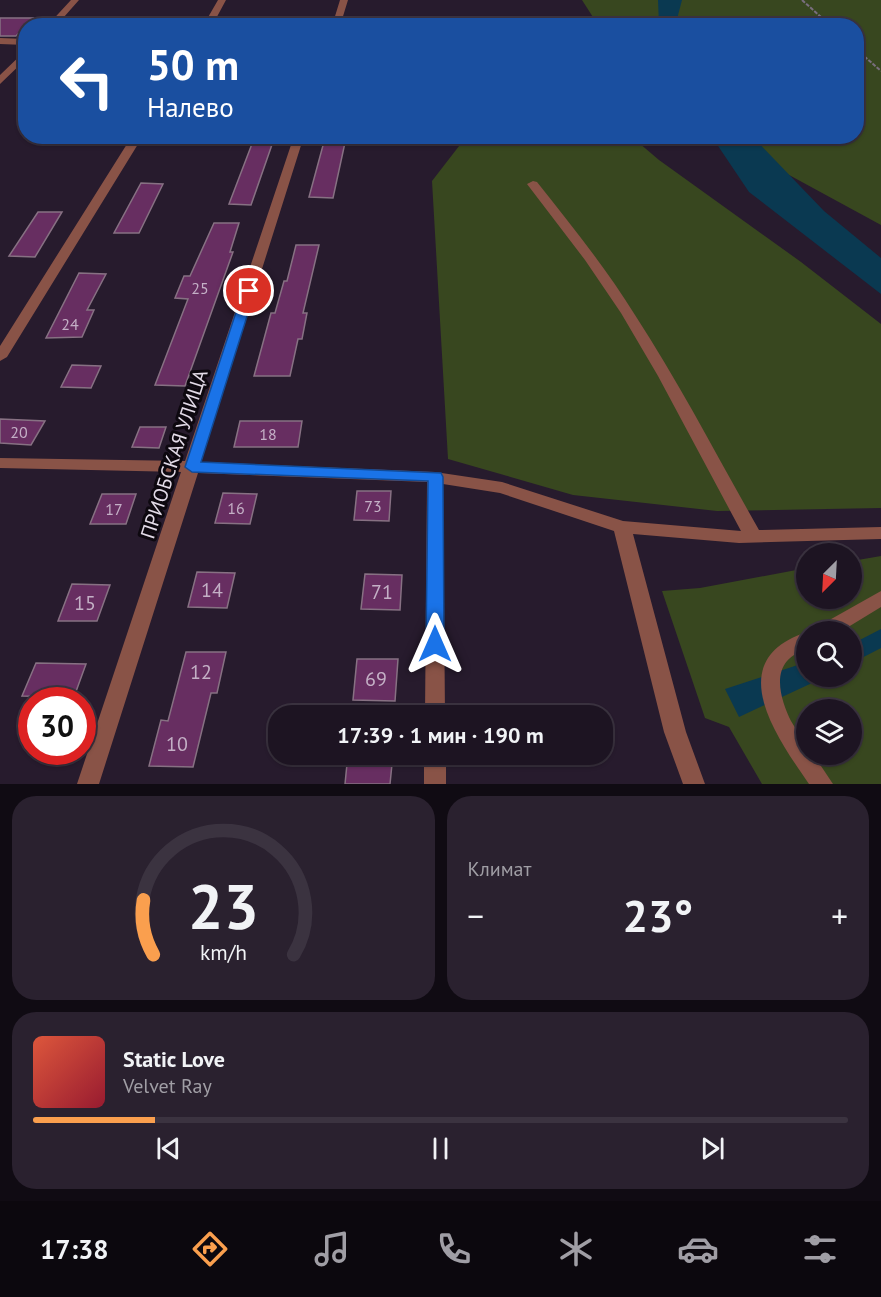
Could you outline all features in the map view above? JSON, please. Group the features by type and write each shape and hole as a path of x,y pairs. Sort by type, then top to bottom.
{"street":[{"path":"58,18 75,0"},
{"path":"212,18 222,0"},
{"path":"338,18 344,0"},
{"path":"0,41 18,42"},
{"path":"0,81 18,62"},
{"path":"0,357 133,144"},
{"name":"ПРИОБСКАЯ УЛИЦА","path":"88,784 296,144"},
{"path":"533,184 615,294 677,397 753,536"},
{"path":"0,463 192,467 435,477 502,489 622,527 753,536 881,533"},
{"path":"435,477 435,705"},
{"path":"622,527 675,732 694,784"},
{"path":"842,621 881,598"},
{"path":"796,647 777,658 771,674 772,703 795,746 822,784"},
{"path":"435,765 435,784"}],"path":[{"path":"802,0 822,18"},
{"path":"864,56 881,71"}],"green space":[{"path":"582,0 881,0 881,225 732,144 864,144 864,18 594,18"},
{"path":"461,144 640,144 881,324 881,508 717,511 573,495 448,459 432,181"},
{"path":"881,556 881,784 762,784 729,727 705,718 662,591 700,588 796,570 796,609 862,609 862,559"}],"water":[{"path":"658,0 682,0 677,18 659,18"},
{"path":"717,144 760,144 824,211 881,258 881,294 749,192"},
{"path":"881,629 881,648 862,658 862,639"},
{"path":"796,666 796,687 804,687 739,717 725,689"}],"building":[{"path":"0,18 18,18 16,36 0,36"},
{"path":"252,144 272,144 251,205 229,204"},
{"path":"323,144 345,144 333,198 309,197"},
{"path":"141,183 163,184 139,233 114,233"},
{"path":"38,212 62,212 35,257 9,256"},
{"path":"214,223 239,223 230,252 233,252 185,386 155,385 188,299 175,298 184,276 190,276"},
{"path":"296,245 319,245 303,313 307,313 302,339 298,339 290,376 254,376 271,313 275,313 284,281 287,281"},
{"path":"79,273 106,274 87,310 94,310 82,337 46,338"},
{"path":"72,365 101,366 91,388 61,387"},
{"path":"0,419 45,421 31,445 0,443"},
{"path":"240,421 302,421 298,447 234,447"},
{"path":"140,427 166,427 159,448 132,447"},
{"path":"357,491 391,491 389,521 354,520"},
{"path":"223,493 257,494 250,524 215,523"},
{"path":"102,494 136,494 126,524 90,524"},
{"path":"197,572 235,573 227,608 188,607"},
{"path":"365,574 402,575 400,610 361,609"},
{"path":"72,584 110,585 97,621 58,621"},
{"path":"186,652 226,652 217,693 211,693 193,767 149,766 161,720 168,721"},
{"path":"357,659 398,659 395,701 353,700"},
{"path":"36,663 86,664 78,687 26,687"},
{"path":"347,765 392,765 390,784 345,784"}],"route":[{"path":"249,291 192,467 435,477 435,644"}]}
